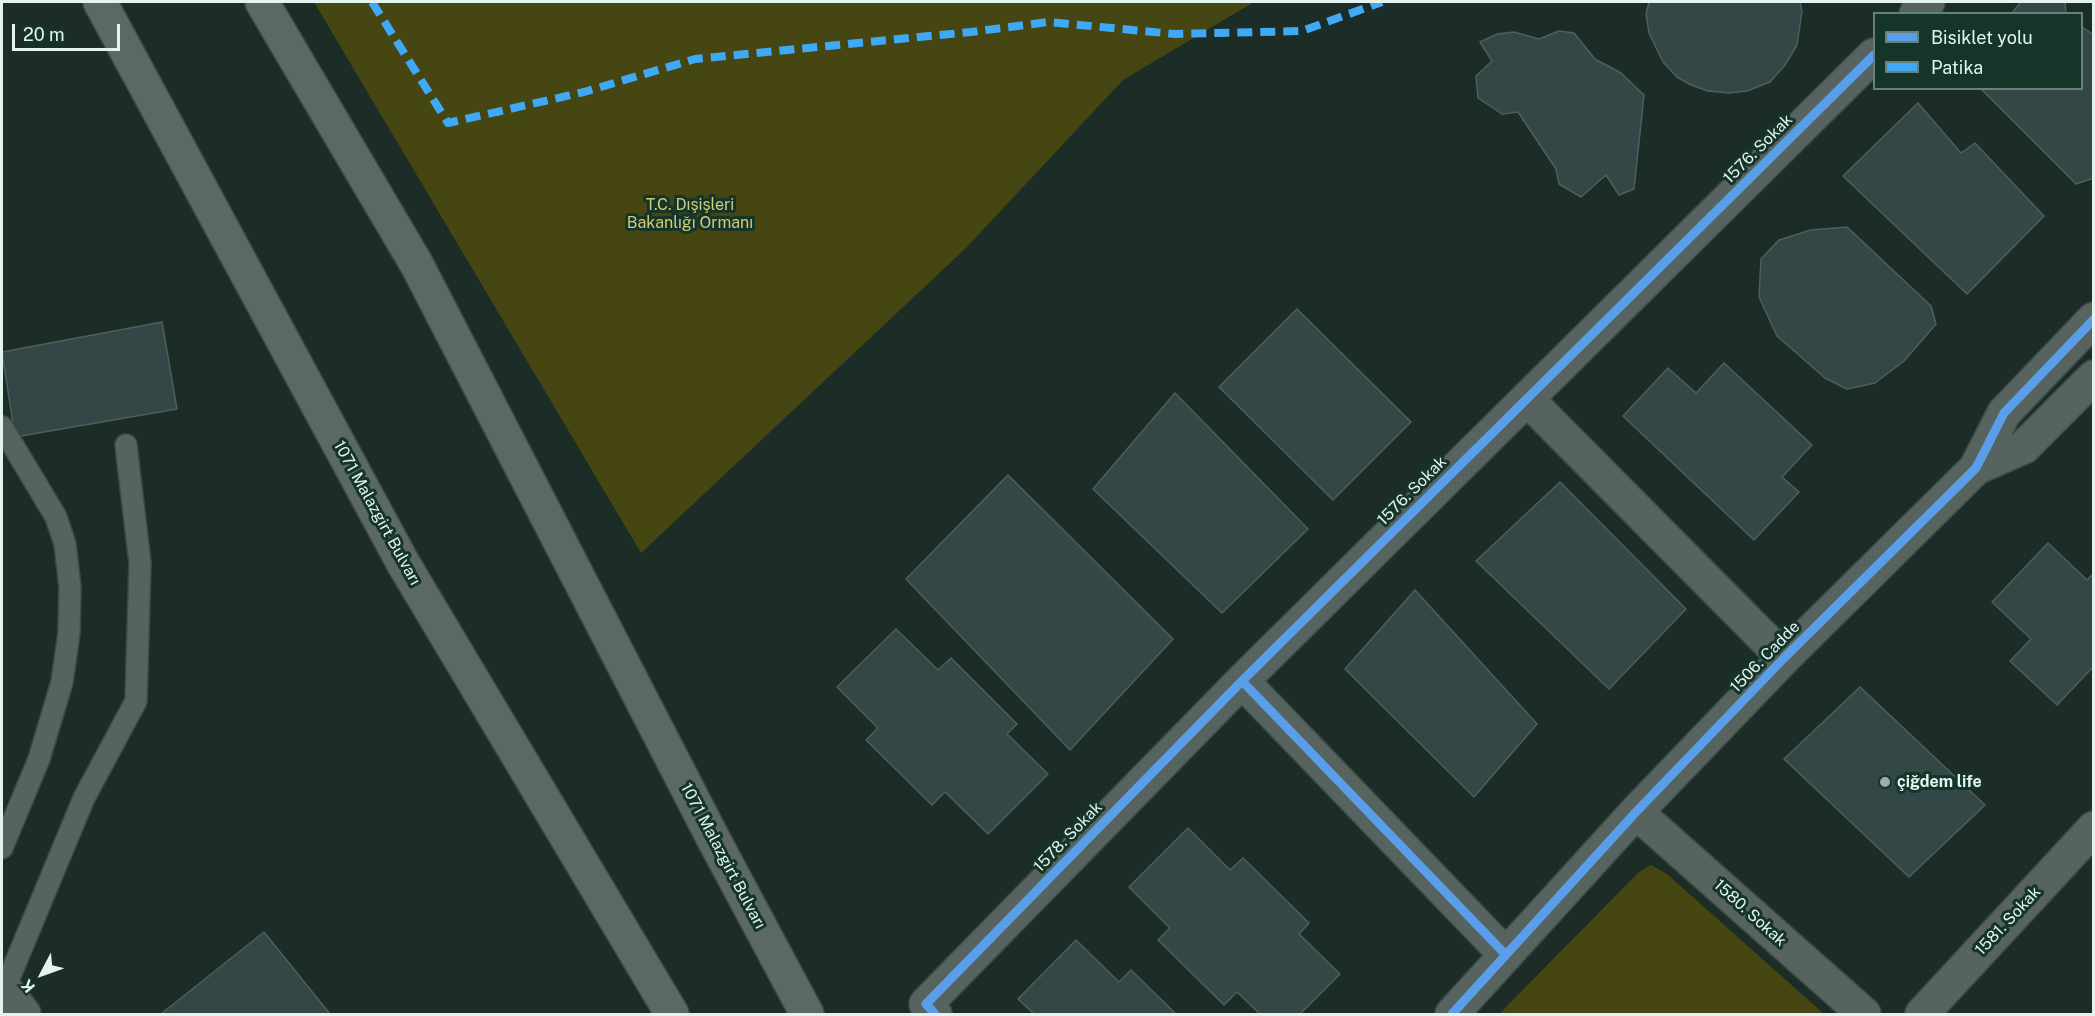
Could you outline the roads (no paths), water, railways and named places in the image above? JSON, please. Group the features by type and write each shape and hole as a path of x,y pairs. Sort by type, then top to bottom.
{"main road":[{"name":"1071 Malazgirt Bulvarı","path":"100,2 403,563 672,1014"},
{"name":"1071 Malazgirt Bulvarı","path":"262,2 417,265 715,842 807,1014"}],"street":[{"name":"1576. Sokak","path":"1242,681 1873,57"},
{"name":"1506. Cadde","path":"1452,1014 1636,812 1784,658 1976,468 2004,413 2094,319"},
{"name":"1506. Cadde","path":"1976,468 2024,447 2094,377"},
{"path":"1527,399 1784,658"},
{"path":"1242,681 1506,955"},
{"name":"1578. Sokak","path":"935,1014 926,1004 1242,681"},
{"name":"1580. Sokak","path":"1636,812 1864,1014"},
{"name":"1581. Sokak","path":"1922,1014 2094,828"},
{"path":"3,986 24,1014"}],"lane":[{"path":"2,427 56,517 65,544 70,587 69,633 62,682 39,759 2,848"},
{"path":"3,986 84,798 136,701 140,562 126,445"}],"place":[{"name":"çiğdem life","path":"1885,782"}],"park label":[{"name":"T.C. Dışişleri Bakanlığı Ormanı","path":"690,214"}]}
